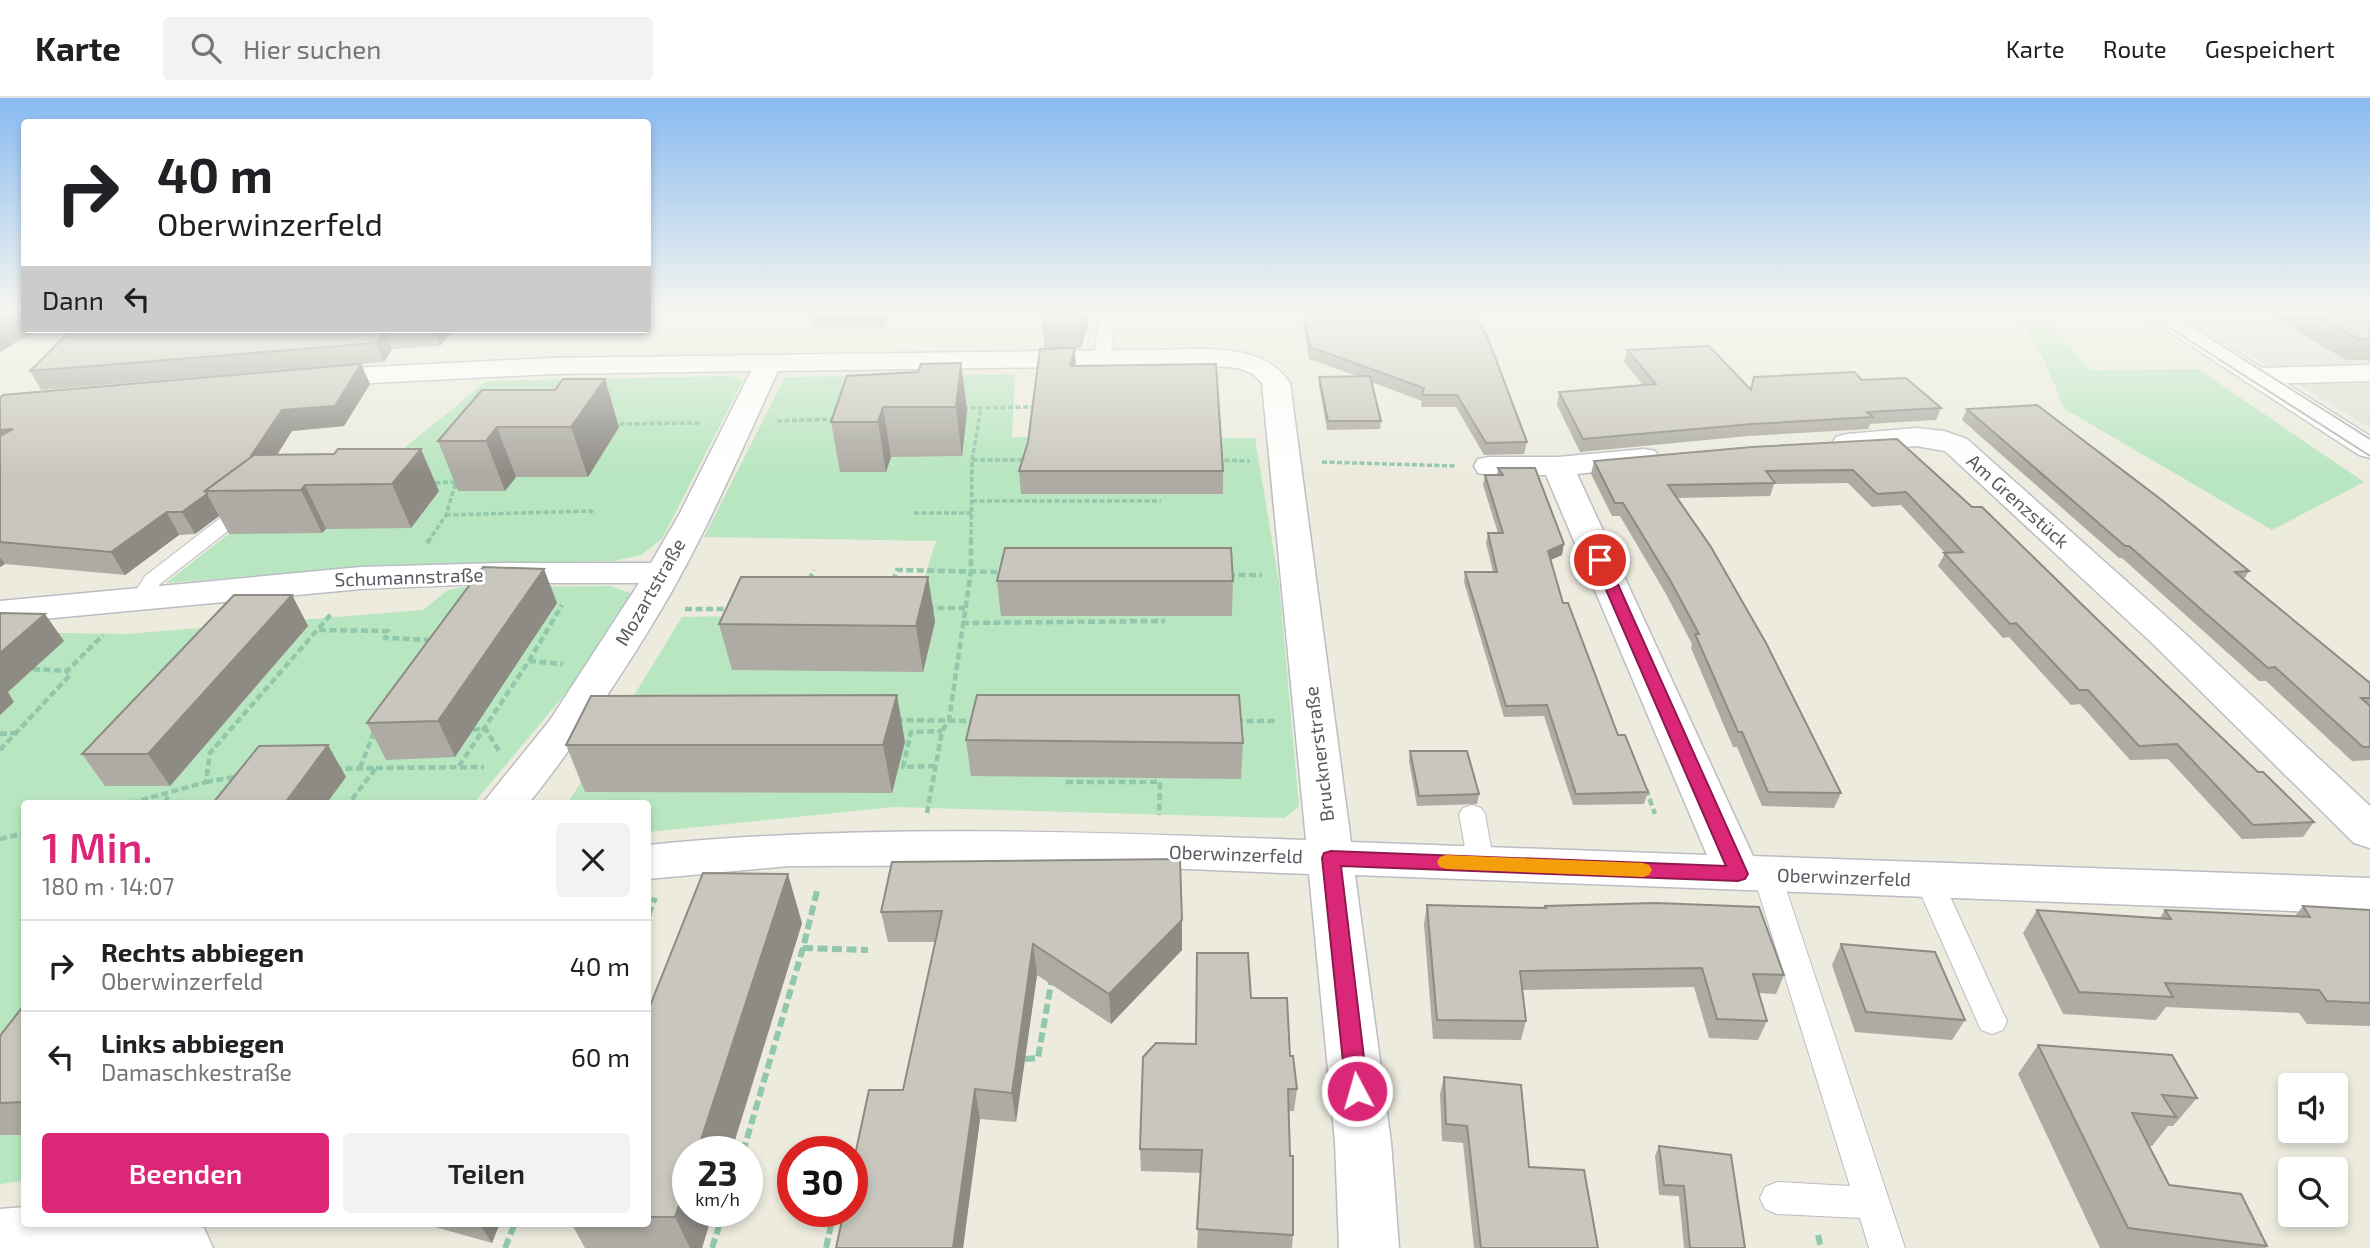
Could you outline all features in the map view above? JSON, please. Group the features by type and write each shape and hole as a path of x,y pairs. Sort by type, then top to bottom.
{"street":[{"path":"289,380 481,368 648,366"},
{"name":"Mozartstraße","path":"507,800 564,730 643,609 696,513 767,366"},
{"name":"Brucknerstraße","path":"1255,366 1269,372 1276,383 1363,1142 1369,1248"},
{"path":"2240,366 2370,449"},
{"path":"2256,376 2370,373"},
{"name":"Am Grenzstück","path":"1822,444 1921,438 1947,441 1956,445 2166,636 2370,832"},
{"path":"1489,467 1558,466 1677,455"},
{"path":"1558,466 1753,874"},
{"name":"Schumannstraße","path":"0,612 85,609 310,590 360,578 507,566 582,572 663,573"},
{"name":"Oberwinzerfeld","path":"651,862 741,852 827,849 1158,851 2370,896"},
{"path":"0,1237 128,1227 183,1248"}],"lane":[{"path":"157,601 152,580 268,491"},
{"path":"1472,814 1481,864"},
{"path":"1753,874 1887,1248"},
{"path":"1929,881 1993,1021"},
{"path":"1777,1198 1872,1203"}],"path":[{"path":"972,412 955,408 1036,407"},
{"path":"922,850 942,730 949,720 971,571 972,460 981,408"},
{"path":"603,424 836,419"},
{"path":"972,460 1034,460"},
{"path":"1210,460 1237,460"},
{"path":"1284,461 1489,467"},
{"path":"406,576 446,515 457,482 419,483"},
{"path":"972,501 1161,501"},
{"path":"446,515 591,511 595,515"},
{"path":"914,513 972,513"},
{"path":"804,590 814,570"},
{"path":"892,583 897,570 1011,572"},
{"path":"459,767 582,572"},
{"path":"1224,575 1237,575"},
{"path":"206,782 210,753 360,578"},
{"path":"33,669 67,671 157,601"},
{"path":"923,608 965,608"},
{"path":"643,609 737,609 732,617"},
{"path":"962,622 1165,621"},
{"path":"318,630 388,631 384,638 438,640"},
{"path":"534,638 542,637"},
{"path":"0,750 70,675 67,671"},
{"path":"882,720 976,720"},
{"path":"1224,721 1266,722"},
{"path":"360,768 378,723"},
{"path":"485,728 496,750 512,754 534,766"},
{"path":"473,730 485,728"},
{"path":"935,766 904,767 911,732 942,730"},
{"path":"0,734 16,733"},
{"path":"321,769 534,766"},
{"path":"351,800 376,768"},
{"path":"142,800 206,782 244,775"},
{"path":"1066,782 1160,782 1158,851"},
{"path":"1645,788 1655,814"},
{"path":"167,800 169,793"},
{"path":"0,839 21,834"},
{"path":"748,1136 803,948 827,849"},
{"path":"803,948 869,950"},
{"path":"1025,1059 1038,1058 1054,967"},
{"path":"505,1248 514,1227"},
{"path":"712,1248 719,1227"},
{"path":"826,1248 831,1227"}],"shaded area":[{"path":"2267,366 2370,366 2370,428"}],"green space":[{"path":"2046,366 2086,366 2090,370 2198,369 2364,482 2272,530 2063,408"},
{"path":"1015,374 1012,437 1255,438 1279,583 1299,806 1284,818 894,807 651,832 651,800 570,800 682,617 913,613 936,541 704,537 785,377"},
{"path":"729,376 743,380 662,539 641,555 614,561 397,565 166,583 310,470 383,465 487,381"},
{"path":"610,586 636,595 575,682 477,800 21,800 21,1181 0,1184 0,632 126,634 423,610 448,590 462,587"}],"building":[{"path":"35,366 96,366 30,371"},
{"path":"360,366 335,406 282,410 249,459 205,491 207,494 182,512 167,512 111,552 0,542 0,436 13,429 0,430 0,398 3,395"},
{"path":"920,366 961,366 956,407 883,407 878,422 831,422 847,376 918,372"},
{"path":"1038,366 1216,366 1223,471 1019,471 1028,442"},
{"path":"1362,366 1498,366 1527,442 1486,443 1457,395 1422,395 1424,388"},
{"path":"1640,366 1728,366 1751,390 1754,377 1854,372 1862,380 1906,378 1941,408 1867,412 1873,417 1752,424 1583,439 1559,392 1656,384"},
{"path":"1370,376 1381,421 1328,421 1319,377"},
{"path":"563,379 605,379 571,427 497,427 486,441 438,441 482,390 555,390"},
{"path":"2037,405 2249,571 2235,572 2370,683 2370,698 2361,698 2370,706 2370,747 2363,747 2275,667 2268,668 1967,409"},
{"path":"1897,439 1972,507 1982,507 2103,625 2314,822 2253,825 2177,744 2139,746 2088,690 2079,690 2016,623 2010,624 1944,553 1963,552 1906,492 1877,494 1853,470 1766,471 1775,483 1668,485 1711,547 1766,643 1841,793 1768,792 1695,634 1699,634 1623,503 1615,503 1594,461 1752,447"},
{"path":"338,449 421,449 392,484 305,485 301,490 205,491 254,455 334,454"},
{"path":"1498,468 1535,468 1564,544 1548,551 1563,603 1568,603 1618,735 1625,735 1648,792 1576,794 1547,705 1506,706 1465,572 1497,572 1488,533 1503,533 1485,475 1503,475"},
{"path":"1005,548 1231,548 1233,581 997,581"},
{"path":"483,567 544,569 438,721 367,723"},
{"path":"741,577 928,577 916,626 719,624"},
{"path":"234,595 292,595 148,754 82,754"},
{"path":"0,613 45,614 0,653"},
{"path":"897,695 883,745 566,745 591,696"},
{"path":"977,695 1239,695 1243,743 966,740"},
{"path":"328,745 287,800 215,800 259,746"},
{"path":"1410,751 1467,751 1479,794 1419,796"},
{"path":"1180,859 1182,920 1109,994 1033,944 1012,1093 975,1089 953,1248 836,1248 841,1227 868,1227 868,1136 859,1136 869,1090 903,1090 942,911 881,912 892,862"},
{"path":"703,873 788,874 702,1136 672,1136 672,1217 651,1217 651,1003"},
{"path":"1656,903 1759,907 1784,975 1753,974 1767,1021 1717,1019 1702,968 1520,971 1526,1021 1437,1020 1427,905 1546,908 1545,906"},
{"path":"2303,906 2370,910 2370,1003 2327,1001 2319,990 2165,983 2173,997 2079,992 2037,910 2171,919 2165,910 2310,917"},
{"path":"1841,944 1935,952 1965,1020 1866,1012"},
{"path":"1197,953 1248,953 1251,998 1287,998 1290,1056 1293,1056 1297,1089 1288,1089 1290,1156 1293,1156 1293,1235 1197,1229 1202,1150 1140,1149 1143,1057 1156,1043 1196,1044"},
{"path":"21,1009 21,1102 0,1103 0,1036"},
{"path":"2038,1045 2172,1055 2197,1098 2162,1095 2176,1117 2132,1113 2169,1185 2241,1194 2267,1246 2128,1228"},
{"path":"1444,1077 1521,1085 1529,1167 1584,1170 1598,1248 1481,1248 1467,1126 1446,1124"},
{"path":"1659,1146 1731,1155 1745,1248 1690,1248 1684,1186 1664,1185"}],"tram line":[{"path":"2229,366 2370,456"},
{"path":"2254,366 2370,439"}],"slow traffic":[{"path":"1446,862 1643,870"}],"route":[{"path":"1357,1091 1331,858 1738,874 1600,560"}]}
